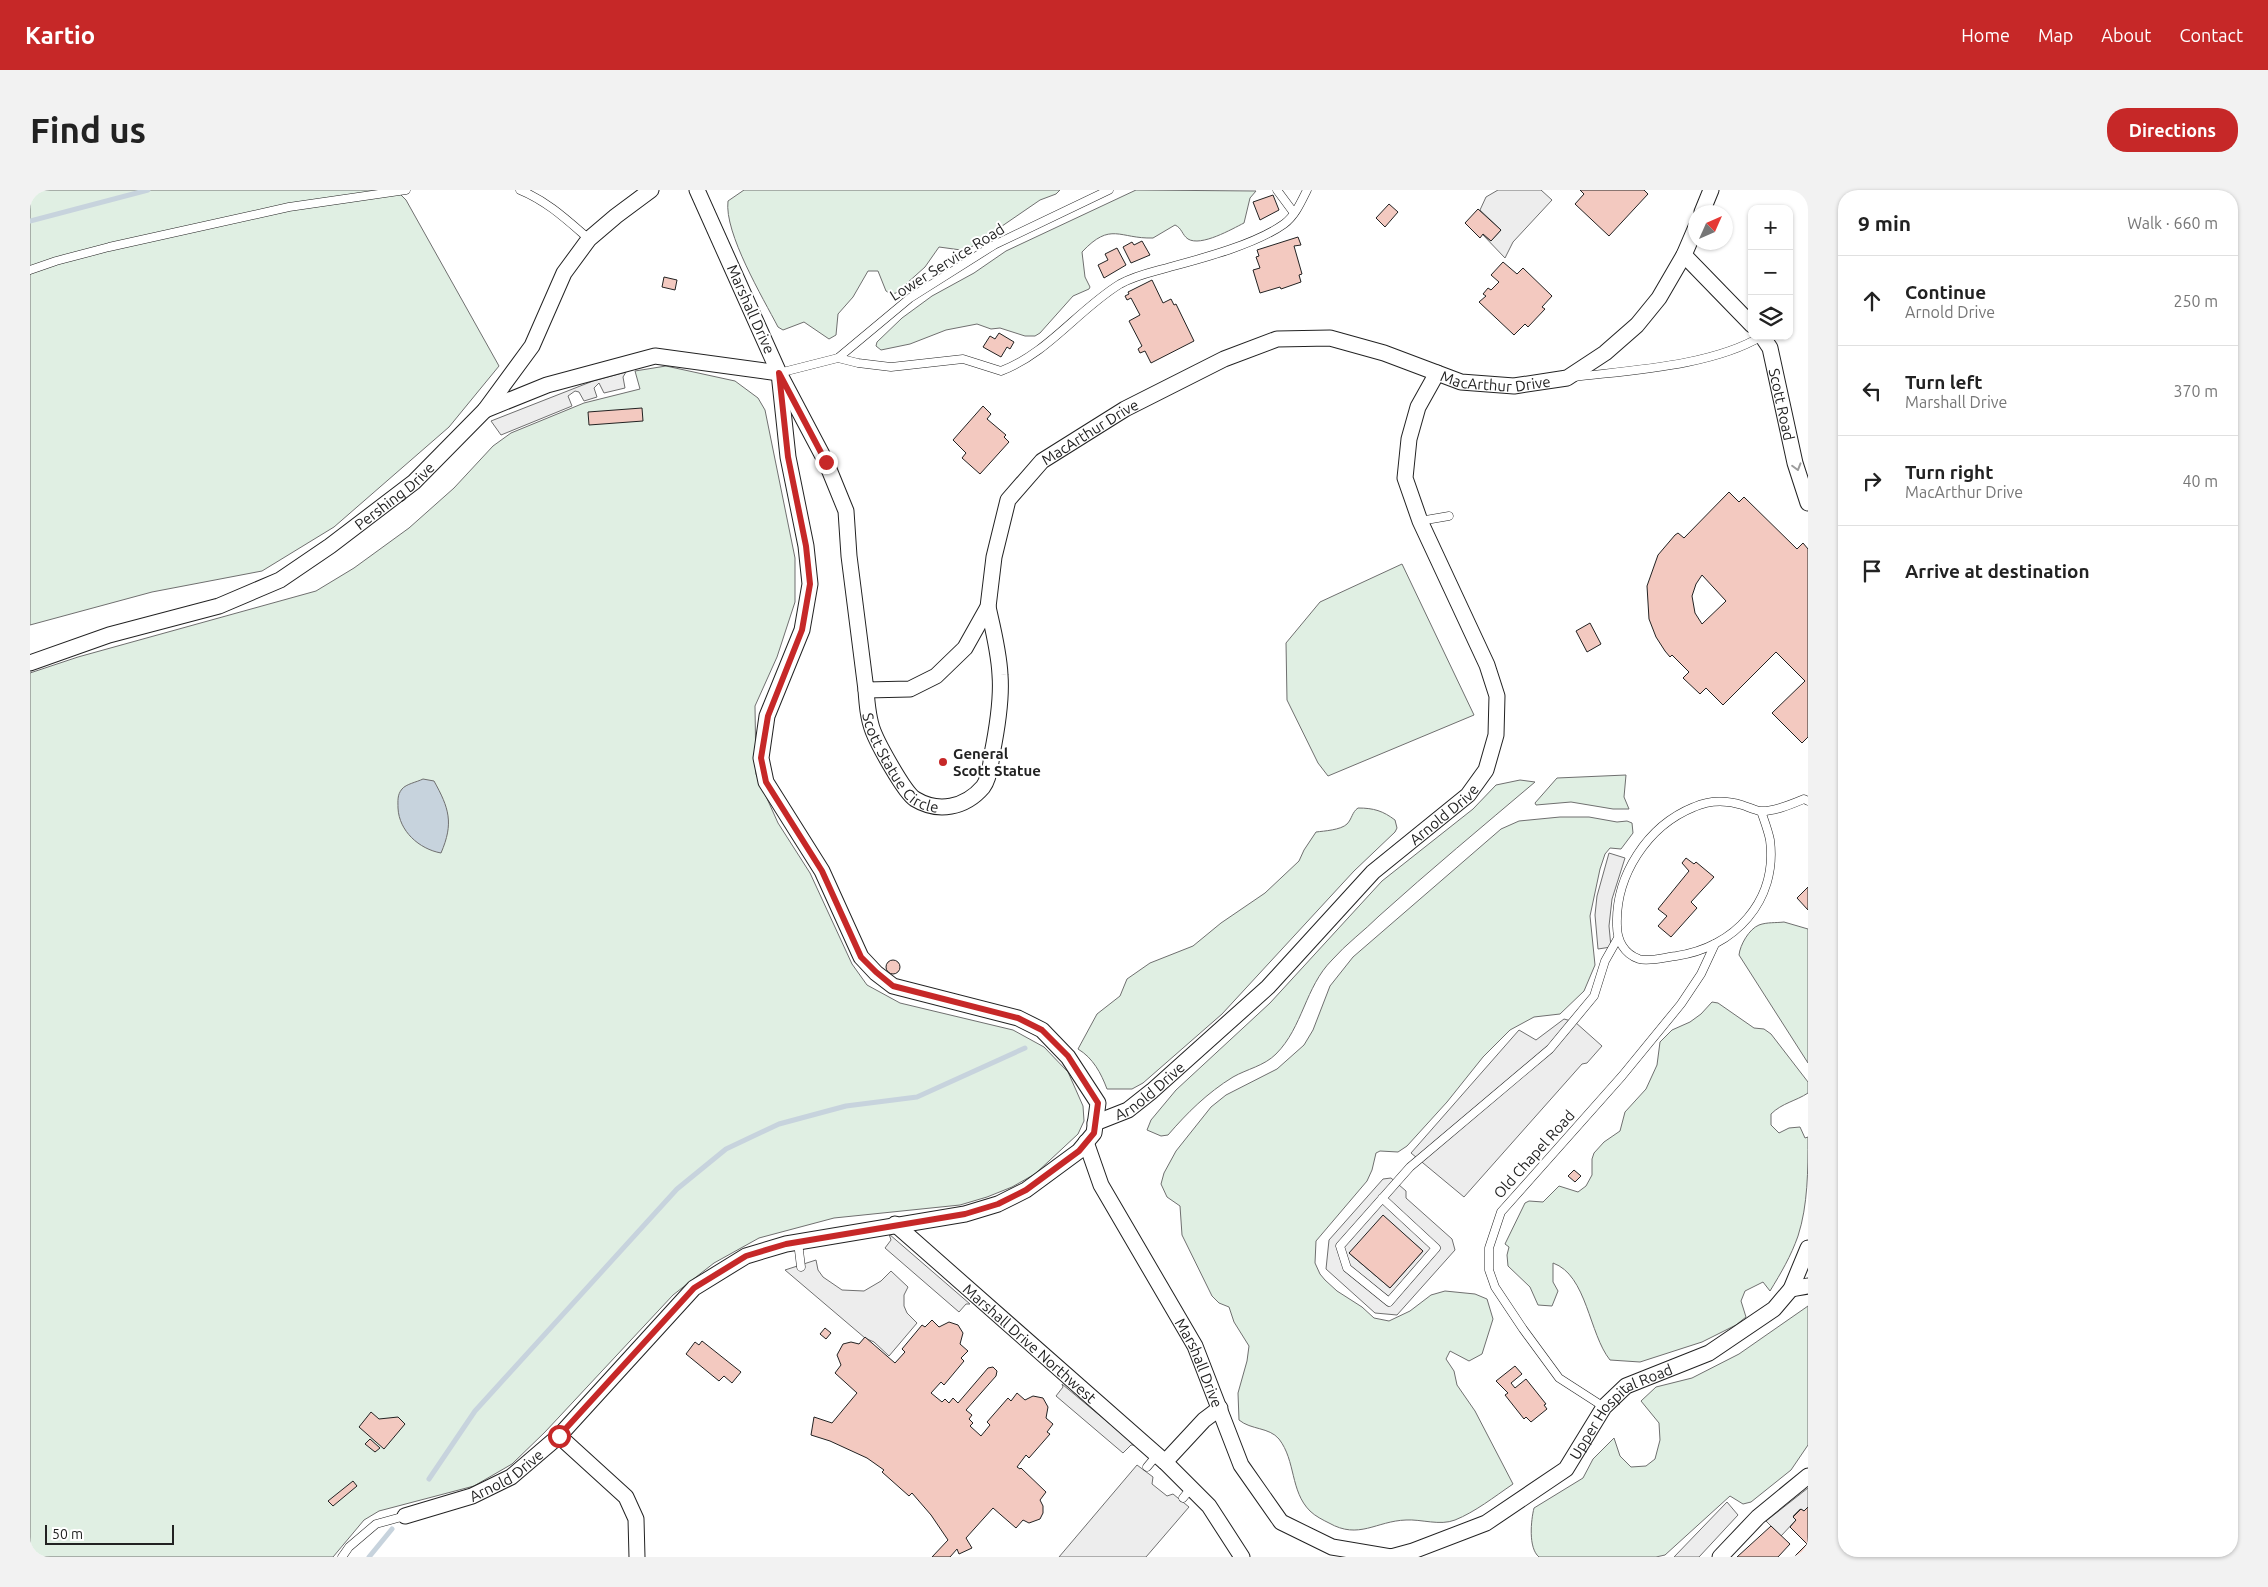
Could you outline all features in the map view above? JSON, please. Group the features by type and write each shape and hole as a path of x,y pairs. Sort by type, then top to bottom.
{"street":[{"name":"Pershing Drive","path":"30,663 109,635 219,606 280,580 330,546 414,482 485,410 532,346 564,273 589,239 651,190"},
{"name":"Marshall Drive","path":"697,190 779,373 788,457 806,546 810,584 802,630 768,716 761,758 766,782 822,871 861,957 893,986 1018,1018 1042,1030 1068,1056 1098,1103 1095,1123"},
{"path":"1705,205 1711,190"},
{"name":"MacArthur Drive","path":"866,690 910,689 936,676 964,648 988,607 994,557 1008,500 1042,461 1126,409 1224,359 1277,339 1330,338 1384,353 1461,382 1514,386 1567,378 1605,353 1637,326 1659,298 1688,246"},
{"path":"1684,255 1748,321"},
{"name":"Scott Road","path":"1765,340 1770,348 1796,463 1808,504"},
{"path":"485,410 547,385 655,356 779,373 826,462 846,510 849,556 866,690"},
{"name":"Arnold Drive","path":"405,1516 472,1496 511,1477 559,1436 694,1288 746,1256 798,1242 895,1224 965,1214 998,1204 1026,1190 1079,1151 1094,1133 1095,1123 1128,1110 1152,1091 1268,987 1373,872 1468,794 1486,770 1496,735 1497,696 1487,665 1420,521 1405,478 1409,439 1418,407 1437,373"},
{"name":"Scott Statue Circle","path":"866,690 867,707 873,732 913,798 942,808 970,798 984,785 990,768 996,730 1000,676 996,643 988,607"},
{"name":"Marshall Drive","path":"1086,1142 1100,1185 1196,1346 1220,1408 1161,1458"},
{"name":"Marshall Drive Northwest","path":"895,1224 1161,1458"},
{"name":"Upper Hospital Road","path":"1220,1408 1241,1465 1281,1522 1332,1547 1391,1557 1413,1551 1486,1523 1566,1469 1604,1407 1626,1386 1709,1353 1774,1309 1791,1290 1808,1248"},
{"path":"1791,1290 1808,1286"},
{"path":"559,1436 626,1497 636,1519 637,1557"},
{"path":"1161,1458 1187,1493 1209,1506 1242,1557"},
{"path":"1720,1557 1758,1517 1808,1476"}],"lane":[{"path":"30,270 109,247 289,207 406,190"},
{"path":"520,190 536,197 554,209 589,239"},
{"name":"Lower Service Road","path":"779,373 838,358 910,298 994,245 1109,190"},
{"path":"1277,190 1294,213"},
{"path":"838,358 858,363 891,367 963,359 1001,371 1032,353 1120,285 1140,275 1170,268 1260,236 1285,223 1294,213 1307,190"},
{"path":"1567,378 1649,369 1744,347 1755,340"},
{"path":"1420,521 1450,516"},
{"path":"1761,811 1770,840 1770,862 1766,886 1754,909 1737,931 1715,944 1692,954 1640,959 1622,946 1618,938 1616,914 1622,884 1632,864 1658,831 1676,816 1708,802 1734,802 1761,811 1804,799 1808,801"},
{"path":"1382,1198 1436,1248 1389,1302 1346,1268 1340,1246 1382,1198 1410,1167 1550,1050 1594,996 1605,961 1618,938"},
{"name":"Old Chapel Road","path":"1604,1407 1559,1378 1523,1330 1495,1287 1489,1270 1489,1248 1501,1212 1622,1076 1681,1004 1701,974 1715,944"},
{"path":"798,1242 801,1268"},
{"path":"1147,1468 1161,1458"},
{"path":"342,1557 349,1547 376,1524 405,1516"}],"green space":[{"path":"30,190 396,190 406,200 499,366 449,427 334,527 262,571 152,592 30,625"},
{"path":"744,190 1060,190 1056,194 1040,200 973,246 961,250 939,247 925,267 896,293 891,294 886,291 878,271 868,271 853,297 838,314 836,335 829,339 804,322 783,330 778,327 738,247 728,214 728,201"},
{"path":"1136,190 1256,191 1250,198 1244,223 1208,239 1194,241 1188,239 1175,225 1153,238 1116,234 1108,234 1101,237 1082,252 1085,277 1090,287 1089,289 1073,296 1040,333 1035,336 1025,336 1000,328 991,329 977,324 946,330 910,344 881,350 876,346 877,342 902,318 932,296 974,273 1006,251"},
{"path":"666,366 735,381 758,398 765,410 795,558 795,602 777,657 755,706 756,774 778,823 810,873 852,964 867,985 900,1003 1013,1030 1044,1047 1068,1072 1083,1106 1084,1121 1078,1134 1035,1174 1012,1187 987,1197 960,1205 834,1218 759,1238 714,1263 673,1295 545,1432 512,1464 474,1486 379,1511 364,1520 333,1557 30,1557 30,673 78,657 316,591 354,568 409,528 454,488 493,446 511,433 584,403 640,389 635,371"},
{"path":"1402,564 1474,715 1328,776 1318,763 1287,700 1286,643 1320,602"},
{"path":"1626,775 1624,797 1629,809 1613,809 1571,802 1536,805 1535,803 1557,778"},
{"path":"1520,780 1535,782 1418,882 1332,960 1316,982 1292,1032 1276,1054 1261,1064 1233,1077 1215,1090 1190,1111 1168,1135 1161,1136 1147,1130 1151,1120 1176,1090 1270,1003 1382,881 1473,809 1496,785"},
{"path":"1358,808 1382,812 1391,817 1395,820 1397,828 1395,832 1354,871 1222,1014 1143,1083 1132,1089 1107,1089 1096,1066 1078,1049 1097,1014 1120,996 1127,979 1150,963 1193,946 1221,923 1265,893 1299,861 1316,832 1341,828 1349,822 1354,811"},
{"path":"1560,817 1589,817 1632,823 1633,833 1621,849 1610,848 1605,854 1600,869 1590,916 1595,965 1584,991 1560,1014 1534,1017 1510,1030 1483,1057 1447,1102 1407,1146 1398,1152 1380,1151 1376,1153 1367,1181 1316,1241 1315,1263 1320,1274 1337,1291 1362,1307 1374,1318 1389,1321 1410,1311 1431,1295 1445,1291 1475,1294 1487,1299 1493,1319 1482,1354 1469,1361 1450,1351 1446,1359 1454,1371 1457,1385 1475,1411 1513,1484 1477,1509 1449,1522 1406,1520 1359,1530 1340,1528 1317,1516 1304,1503 1299,1494 1288,1457 1279,1439 1270,1432 1249,1426 1239,1420 1238,1393 1249,1346 1234,1322 1229,1307 1219,1303 1212,1296 1182,1235 1180,1206 1167,1197 1161,1184 1164,1173 1176,1151 1211,1107 1226,1095 1277,1069 1304,1045 1313,1030 1330,986 1353,957 1501,829 1519,821"},
{"path":"1784,922 1808,929 1808,1063 1739,955 1746,938 1755,927 1765,923"},
{"path":"1712,1002 1718,1003 1754,1028 1764,1029 1771,1034 1808,1082 1808,1093 1780,1107 1771,1114 1771,1125 1779,1133 1789,1128 1800,1127 1805,1138 1808,1137 1806,1200 1798,1236 1782,1271 1770,1291 1763,1282 1745,1291 1741,1301 1746,1317 1736,1325 1702,1342 1640,1362 1610,1360 1597,1336 1580,1292 1564,1270 1553,1263 1553,1282 1558,1291 1552,1306 1538,1305 1530,1287 1508,1266 1507,1255 1509,1247 1505,1244 1525,1203 1529,1201 1543,1202 1559,1186 1578,1192 1586,1186 1592,1175 1594,1153 1604,1142 1620,1131 1625,1112 1646,1089 1657,1065 1660,1042 1672,1030 1690,1022 1701,1014"},
{"path":"1808,1306 1808,1445 1791,1470 1751,1502 1743,1504 1730,1496 1665,1555 1656,1557 1539,1557 1532,1541 1531,1526 1534,1508 1583,1478 1593,1459 1614,1438 1620,1456 1631,1467 1646,1466 1655,1459 1660,1440 1659,1423 1641,1401 1656,1387 1692,1378 1739,1354"}],"shaded area":[{"path":"1498,190 1541,190 1552,200 1513,242 1505,258 1483,235 1491,241 1501,230 1480,210 1486,197"},
{"path":"626,372 623,377 625,388 604,393 599,383 594,388 597,397 584,401 579,392 575,391 568,396 572,406 501,435 491,421 593,381"},
{"path":"423,779 434,781 443,799 448,816 448,833 441,853 425,848 412,838 406,831 399,816 398,800 400,791 404,787"},
{"path":"1609,853 1625,858 1612,899 1609,926 1611,947 1598,949 1595,915 1597,896"},
{"path":"1564,1019 1575,1022 1602,1046 1587,1063 1582,1064 1464,1197 1411,1153 1519,1030 1536,1040"},
{"path":"1391,1178 1406,1191 1406,1198 1452,1239 1455,1250 1397,1315 1375,1313 1326,1269 1329,1240 1383,1179","holes":["1383,1216 1423,1251 1390,1288 1350,1254"]},
{"path":"889,1234 970,1304 966,1304 959,1312 885,1248 891,1240"},
{"path":"816,1260 818,1270 823,1277 842,1290 864,1291 881,1281 891,1271 908,1287 904,1295 904,1306 907,1313 917,1323 889,1356 785,1270"},
{"path":"1062,1384 1135,1445 1131,1445 1123,1453 1056,1396 1063,1387"},
{"path":"1137,1465 1153,1477 1152,1484 1167,1496 1173,1494 1189,1507 1146,1557 1059,1557"},
{"path":"1808,1488 1808,1507 1804,1511 1800,1509 1793,1516 1796,1520 1781,1536 1766,1521"},
{"path":"1727,1502 1738,1515 1699,1557 1674,1557"}],"building":[{"path":"1580,190 1644,190 1648,194 1609,236 1575,204 1584,194"},
{"path":"1273,195 1279,210 1260,220 1253,202"},
{"path":"1389,204 1398,212 1385,227 1376,218"},
{"path":"1478,209 1501,230 1491,241 1483,234 1480,238 1465,223"},
{"path":"1298,237 1301,245 1294,246 1302,274 1299,275 1301,282 1281,289 1280,287 1260,293 1253,270 1260,268 1256,257 1259,256 1257,250"},
{"path":"1142,241 1150,255 1131,263 1123,247 1132,242 1134,245"},
{"path":"1117,248 1126,265 1104,278 1098,265 1108,260 1105,254"},
{"path":"1503,262 1517,274 1523,268 1552,296 1542,307 1545,309 1528,327 1525,324 1514,335 1479,302 1486,296 1483,294 1488,288 1491,290 1499,282 1491,275"},
{"path":"664,277 677,280 675,290 662,287"},
{"path":"1152,280 1163,303 1171,299 1174,305 1176,304 1194,341 1151,363 1145,351 1140,353 1138,349 1142,346 1129,321 1140,315 1131,298 1127,300 1125,296 1129,294 1128,292"},
{"path":"999,333 1014,342 1010,349 1007,347 1001,357 983,347 990,336 995,339"},
{"path":"983,406 991,414 987,419 1006,435 1004,437 1009,442 980,474 962,458 966,453 953,440"},
{"path":"642,408 643,421 589,425 588,412"},
{"path":"1729,492 1739,502 1744,497 1797,549 1803,543 1808,549 1808,737 1802,743 1772,713 1805,681 1776,652 1723,705 1706,688 1700,694 1683,678 1689,672 1672,655 1670,657 1656,637 1649,619 1647,586 1658,555 1678,533 1684,538","holes":["1702,575 1726,601 1702,624 1695,613 1692,596 1696,584"]},
{"path":"1590,623 1601,644 1587,652 1576,631"},
{"path":"1686,858 1694,864 1696,862 1714,877 1691,902 1697,908 1671,937 1658,926 1667,916 1658,909 1689,871 1682,863"},
{"path":"1808,887 1808,910 1797,898"},
{"path":"893,960 898,962 900,967 898,972 893,974 888,972 886,967 888,962"},
{"path":"1574,1170 1581,1176 1575,1182 1568,1176"},
{"path":"1383,1215 1423,1251 1390,1288 1349,1253"},
{"path":"932,1320 939,1327 949,1322 958,1325 963,1333 960,1344 968,1351 961,1358 964,1361 944,1385 941,1382 931,1393 942,1402 945,1399 949,1403 953,1398 958,1403 988,1368 993,1367 997,1371 996,1376 966,1410 972,1415 969,1419 973,1423 970,1426 981,1436 990,1425 987,1422 1008,1398 1011,1401 1017,1393 1025,1400 1033,1396 1043,1398 1048,1407 1046,1418 1053,1424 1047,1432 1050,1434 1029,1458 1026,1455 1017,1467 1021,1468 1046,1492 1040,1500 1043,1506 1043,1513 1040,1519 1029,1523 1023,1520 1016,1528 993,1508 966,1538 972,1548 959,1554 957,1549 950,1557 932,1557 948,1540 931,1515 912,1493 909,1496 882,1472 884,1470 867,1458 830,1441 811,1435 814,1417 832,1423 857,1393 835,1373 841,1365 837,1355 843,1344 851,1342 859,1344 865,1337 895,1363 905,1352 902,1349 922,1325 925,1327"},
{"path":"825,1328 831,1333 826,1339 820,1334"},
{"path":"702,1341 741,1372 732,1383 724,1376 719,1381 686,1354 695,1342 699,1345"},
{"path":"1515,1366 1522,1374 1511,1383 1515,1388 1526,1379 1546,1404 1544,1405 1547,1409 1531,1422 1526,1417 1524,1419 1505,1395 1508,1393 1496,1381"},
{"path":"371,1412 379,1419 398,1417 405,1424 384,1449 359,1427"},
{"path":"370,1439 380,1448 375,1452 365,1444"},
{"path":"353,1481 357,1486 333,1506 328,1501"},
{"path":"1808,1507 1808,1557 1794,1557 1807,1544 1790,1527 1796,1520 1793,1517 1801,1509 1804,1511"},
{"path":"1771,1526 1790,1544 1778,1557 1737,1557"}],"waterway":[{"path":"30,221 148,190"},
{"path":"429,1479 475,1411 677,1189 726,1149 779,1124 846,1106 917,1097 1025,1048"},
{"path":"369,1557 392,1529"}],"place":[{"name":"General Scott Statue","path":"943,762"}],"route":[{"path":"559,1436 694,1288 746,1256 786,1244 895,1224 965,1214 998,1204 1026,1190 1079,1151 1094,1133 1098,1103 1068,1056 1042,1030 1018,1018 893,986 861,957 822,871 766,782 761,758 768,716 783,673 802,630 810,584 806,546 788,457 779,373 826,462"}]}
